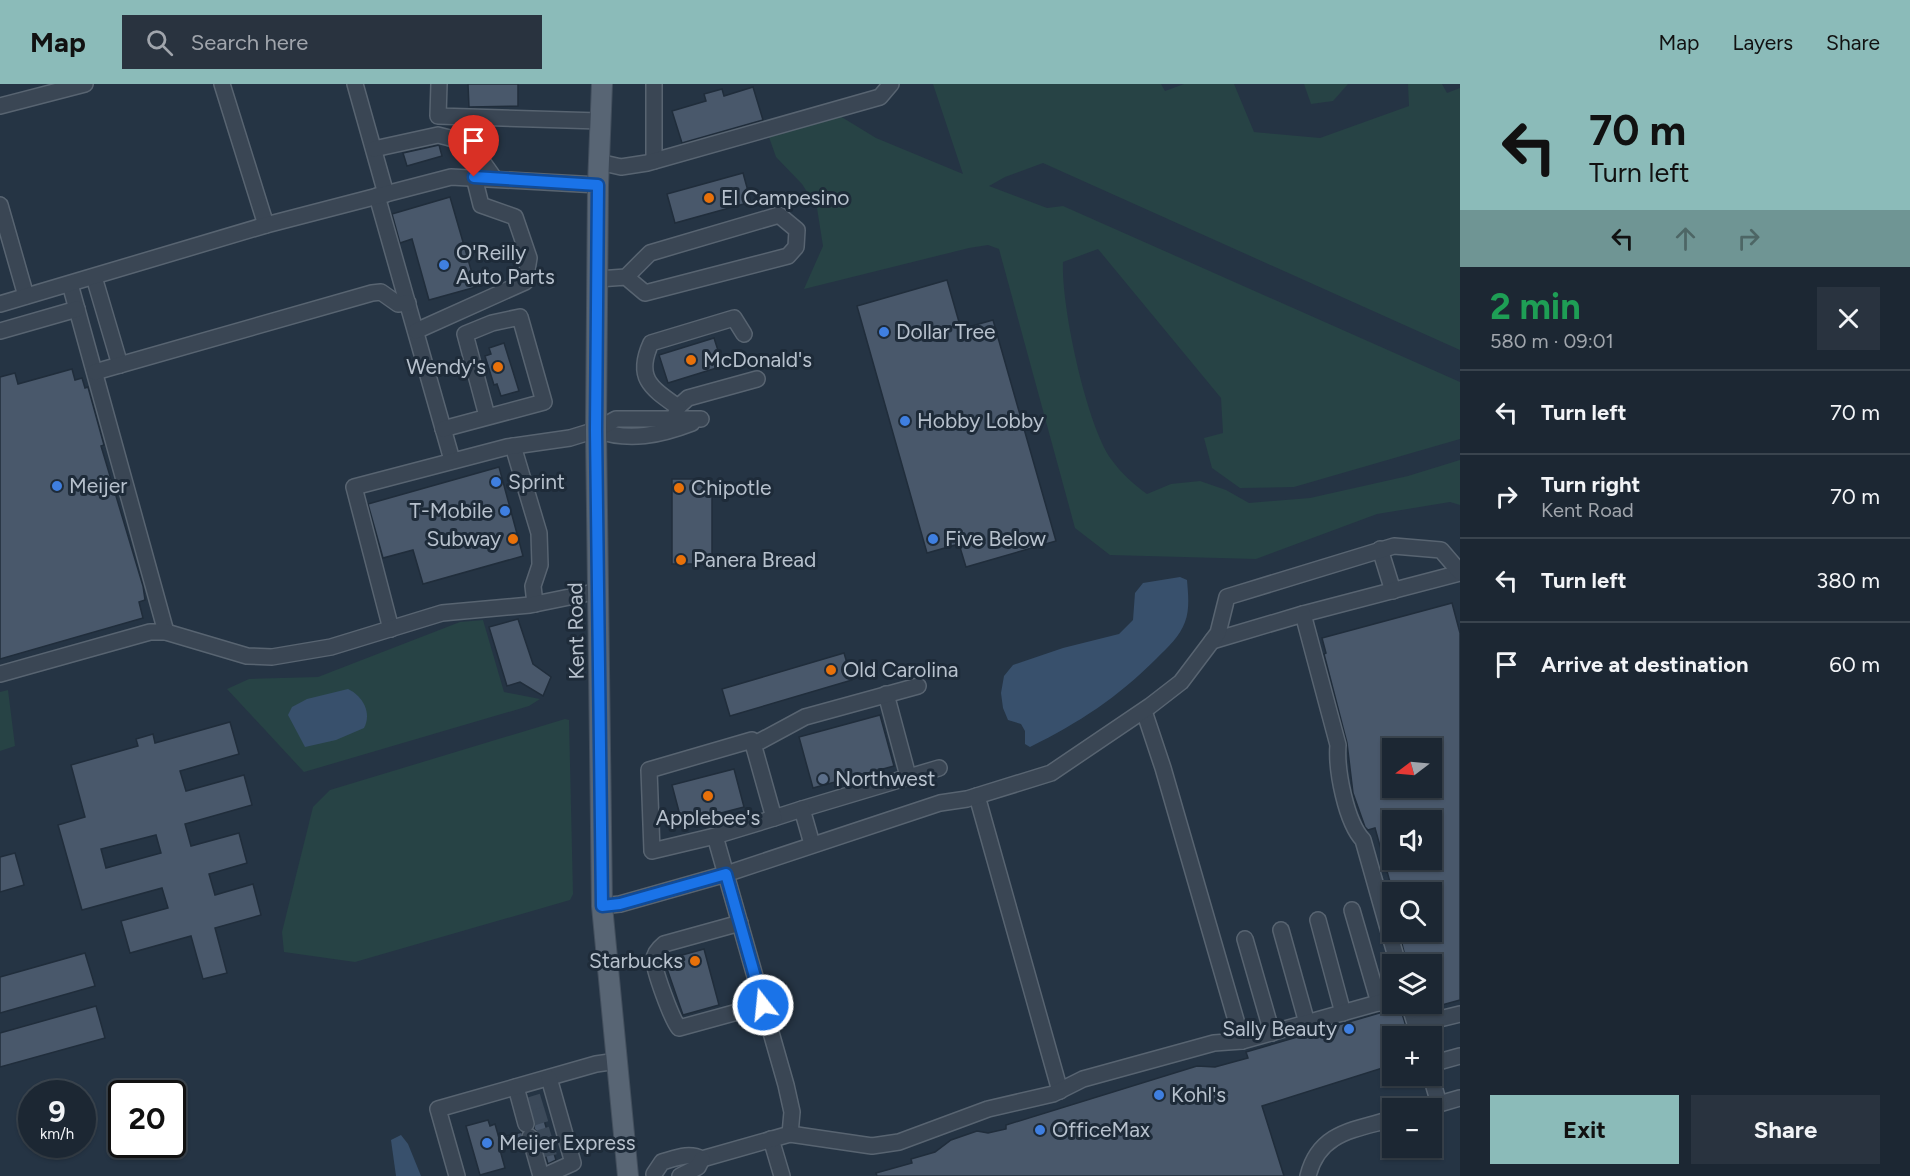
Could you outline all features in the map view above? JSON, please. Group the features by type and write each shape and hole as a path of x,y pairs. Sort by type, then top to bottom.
{"main road":[{"name":"Kent Road","path":"602,84 598,162 596,430 602,906 628,1176"}],"lane":[{"path":"0,106 85,84"},
{"path":"222,84 266,225"},
{"path":"355,84 374,149 382,195 408,303 452,460"},
{"path":"439,84 438,116 600,121"},
{"path":"654,84 654,161"},
{"path":"598,162 621,167 654,161 880,97 891,84"},
{"path":"374,149 438,135 447,137 471,147 495,178"},
{"path":"0,304 266,225 452,177 598,185"},
{"path":"416,331 525,282 529,258 515,217 481,205 474,177"},
{"path":"0,206 26,296"},
{"path":"598,279 626,277 650,253 779,215 797,230 796,247 788,256 645,293 626,277"},
{"path":"94,277 120,364"},
{"path":"70,284 166,632"},
{"path":"95,372 372,293 381,292 398,304 408,303"},
{"path":"0,332 77,309"},
{"path":"443,429 544,402 520,317 492,323 465,334 487,416"},
{"path":"676,413 654,390 645,376 644,358 651,343 734,318 744,334"},
{"path":"676,413 687,398 757,379"},
{"path":"391,629 354,487 513,446 570,438 596,430 616,419 676,413 701,419 664,434 616,437 596,430"},
{"path":"513,446 539,533 540,565 533,586 535,604"},
{"path":"602,906 620,904 726,874 946,801 977,796 1051,772 1144,711 1181,682 1218,633 1227,597 1394,546 1440,550 1460,573 1303,614 1212,641"},
{"path":"1380,549 1393,591"},
{"path":"0,674 150,632 166,632 247,656 272,657 331,647 442,613 535,604 599,591"},
{"path":"1303,614 1338,745 1336,762 1354,831 1363,840 1395,954"},
{"path":"753,745 805,717 918,686"},
{"path":"886,694 908,776"},
{"path":"1144,711 1163,768 1242,1041"},
{"path":"774,818 752,741 649,770 652,851 715,836 939,768"},
{"path":"977,796 1060,1091"},
{"path":"802,809 812,844"},
{"path":"715,836 792,1112 789,1134"},
{"path":"1352,910 1382,993"},
{"path":"1318,920 1343,1012"},
{"path":"740,923 663,944 658,949 654,960 672,1020 679,1028 698,1025 763,1005"},
{"path":"1281,930 1307,1023"},
{"path":"1245,939 1272,1033"},
{"path":"652,1175 662,1162 695,1155 702,1159 789,1134 872,1146 899,1142 988,1109 1060,1091 1083,1079 1214,1042 1242,1041 1382,1002"},
{"path":"1430,1026 1460,1014"},
{"path":"1442,1061 1460,1056"},
{"path":"457,1176 438,1109 617,1061"},
{"path":"516,1087 542,1126 573,1163 543,1176 542,1126 549,1078"},
{"path":"1442,1103 1460,1098"},
{"path":"1308,1176 1319,1149 1333,1137 1382,1122"},
{"path":"771,1139 782,1176"},
{"path":"680,1176 698,1167 702,1159"}],"green space":[{"path":"933,84 1161,84 1165,91 1184,84 1234,84 1254,132 1320,138 1409,106 1408,84 1442,84 1447,93 1460,88 1460,350 1043,163 1005,177 989,186 1047,208 1063,206 1460,382 1460,439 1294,487 1240,488 1212,468 1204,438 1223,433 1221,398 1098,249 1063,262 1063,281 1071,334 1084,392 1102,442 1119,469 1147,494 1171,484 1200,481 1226,490 1249,503 1310,498 1408,476 1460,460 1460,505 1450,502 1377,514 1256,559 1110,555 1075,528 999,249 988,245 969,248 804,289 823,246 817,208 802,184 776,157 769,137 840,116 876,138 963,174"},
{"path":"1304,84 1348,84 1333,101 1311,104"},
{"path":"483,620 504,692 540,699 529,706 304,772 227,689 249,679 318,677 460,622"},
{"path":"8,690 15,746 0,751 0,692"},
{"path":"565,719 569,720 573,894 570,900 355,962 284,952 282,932 313,807 330,790"}],"water":[{"path":"1180,577 1187,580 1188,612 1177,637 1142,672 1097,708 1030,747 1025,744 1025,731 1021,724 1008,720 1003,708 1001,693 1004,676 1013,665 1063,648 1119,634 1133,620 1135,593 1143,583"},
{"path":"348,689 362,700 365,706 367,717 364,728 336,740 305,747 288,715 292,707 307,699"},
{"path":"401,1135 408,1144 421,1176 396,1176 391,1140"}],"building":[{"path":"468,84 518,84 518,106 469,107"},
{"path":"753,87 763,120 682,143 672,111 706,101 704,94 722,89 724,96"},
{"path":"439,145 442,156 407,166 403,153"},
{"name":"El Campesino","path":"743,173 751,202 675,223 667,194"},
{"name":"O'Reilly Auto Parts","path":"450,197 476,287 429,300 412,239 400,243 392,214"},
{"path":"947,280 961,329 993,320 1056,541 966,567 959,544 927,553 857,306"},
{"name":"McDonald's","path":"714,338 723,366 668,383 659,355"},
{"name":"Wendy's","path":"504,343 519,391 501,396 497,384 494,385 485,356 491,354 489,348"},
{"name":"Meijer","path":"72,369 75,380 82,378 85,388 88,387 104,445 101,446 143,586 145,600 139,602 143,618 0,659 0,377 15,373 18,384"},
{"path":"499,467 523,556 423,584 413,550 383,558 368,504"},
{"path":"672,479 712,479 712,564 672,564"},
{"path":"1452,603 1460,633 1460,1000 1442,1005 1442,954 1404,954 1402,942 1442,942 1442,882 1390,882 1387,870 1442,870 1442,810 1382,810 1382,853 1375,828 1368,830 1365,827 1353,793 1347,743 1324,654 1326,653 1322,638"},
{"path":"518,619 533,664 551,677 543,696 520,682 507,686 489,627"},
{"path":"844,653 852,680 730,716 722,689"},
{"path":"880,715 894,766 813,788 799,737"},
{"path":"230,722 239,754 180,771 186,791 244,775 252,805 185,824 191,846 239,833 247,863 209,874 215,895 253,884 261,915 215,928 227,973 203,979 191,936 130,953 121,921 168,908 162,888 82,910 58,825 85,817 71,765 138,746 136,739 153,734 155,743","holes":["156,835 161,853 106,868 101,849"]},
{"name":"Applebee's","path":"734,769 744,807 682,823 672,785"},
{"path":"15,853 24,885 0,892 0,857"},
{"path":"704,949 719,1005 683,1015 664,960"},
{"path":"85,953 95,986 0,1013 0,977"},
{"path":"96,1006 105,1038 0,1067 0,1033"},
{"path":"1382,1012 1402,1014 1406,1026 1382,1026 1382,1068 1262,1106 1284,1176 877,1176 876,1173 912,1163 911,1159 935,1152 951,1140 977,1131 988,1133 1006,1129 1006,1125 1197,1066 1215,1067 1248,1058 1246,1052"},
{"path":"537,1097 556,1160 548,1164 539,1134 534,1129 535,1121 529,1099"},
{"path":"488,1120 490,1126 495,1124 499,1138 522,1132 522,1144 500,1150 505,1168 480,1175 466,1126"}],"tunnel":[{"path":"529,1105 542,1101"},
{"path":"533,1118 546,1114"},
{"path":"538,1138 551,1134"},
{"path":"542,1150 555,1147"}],"place":[{"name":"El Campesino","path":"709,198"},
{"name":"O'Reilly Auto Parts","path":"444,265"},
{"name":"Dollar Tree","path":"884,332"},
{"name":"McDonald's","path":"691,360"},
{"name":"Wendy's","path":"498,367"},
{"name":"Hobby Lobby","path":"905,421"},
{"name":"Sprint","path":"496,482"},
{"name":"Meijer","path":"57,486"},
{"name":"Chipotle","path":"679,488"},
{"name":"T-Mobile","path":"505,511"},
{"name":"Subway","path":"513,539"},
{"name":"Five Below","path":"933,539"},
{"name":"Panera Bread","path":"681,560"},
{"name":"Old Carolina","path":"831,670"},
{"name":"Northwest","path":"823,779"},
{"name":"Applebee's","path":"708,796"},
{"name":"Starbucks","path":"695,961"},
{"name":"Sally Beauty","path":"1349,1029"},
{"name":"Kohl's","path":"1159,1095"},
{"name":"OfficeMax","path":"1040,1130"},
{"name":"Meijer Express","path":"487,1143"}],"route":[{"path":"474,177 598,185 596,430 602,906 620,904 726,874 763,1005"}]}
